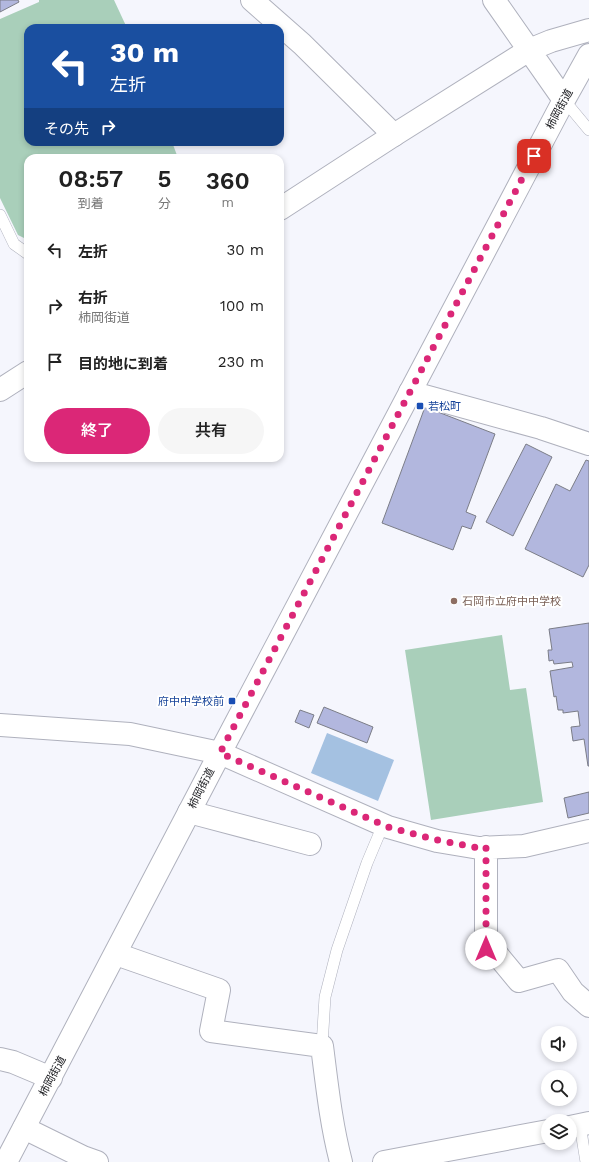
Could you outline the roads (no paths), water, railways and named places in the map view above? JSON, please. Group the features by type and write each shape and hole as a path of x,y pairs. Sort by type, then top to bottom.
{"street":[{"path":"252,0 279,24"},
{"path":"494,0 564,100"},
{"path":"284,28 394,135"},
{"path":"284,207 394,135 529,50 551,41 589,30"},
{"name":"柿岡街道","path":"6,1162 410,392 589,55"},
{"path":"0,390 24,375"},
{"path":"410,392 541,428 589,444"},
{"path":"0,725 130,734 220,753 383,825 437,840 479,848 524,846 589,831"},
{"path":"189,812 310,844"},
{"path":"486,847 486,949 495,952 519,981 558,970 573,992 589,1006"},
{"path":"116,954 219,990 211,1031 322,1046 328,1093 341,1162"},
{"path":"0,1059 12,1062 51,1078"},
{"path":"24,1128 82,1157 97,1162"},
{"path":"384,1162 541,1132"}],"lane":[{"path":"564,100 589,130"},
{"path":"0,215 14,244 24,251"},
{"path":"322,1046 325,997 337,950 367,863 383,825"},
{"path":"580,1125 586,1162"}],"water":[{"path":"327,733 394,760 378,801 311,773"}],"place":[{"name":"若松町","path":"420,406"},
{"name":"石岡市立府中中学校","path":"454,601"},
{"name":"府中中学校前","path":"232,701"}]}
